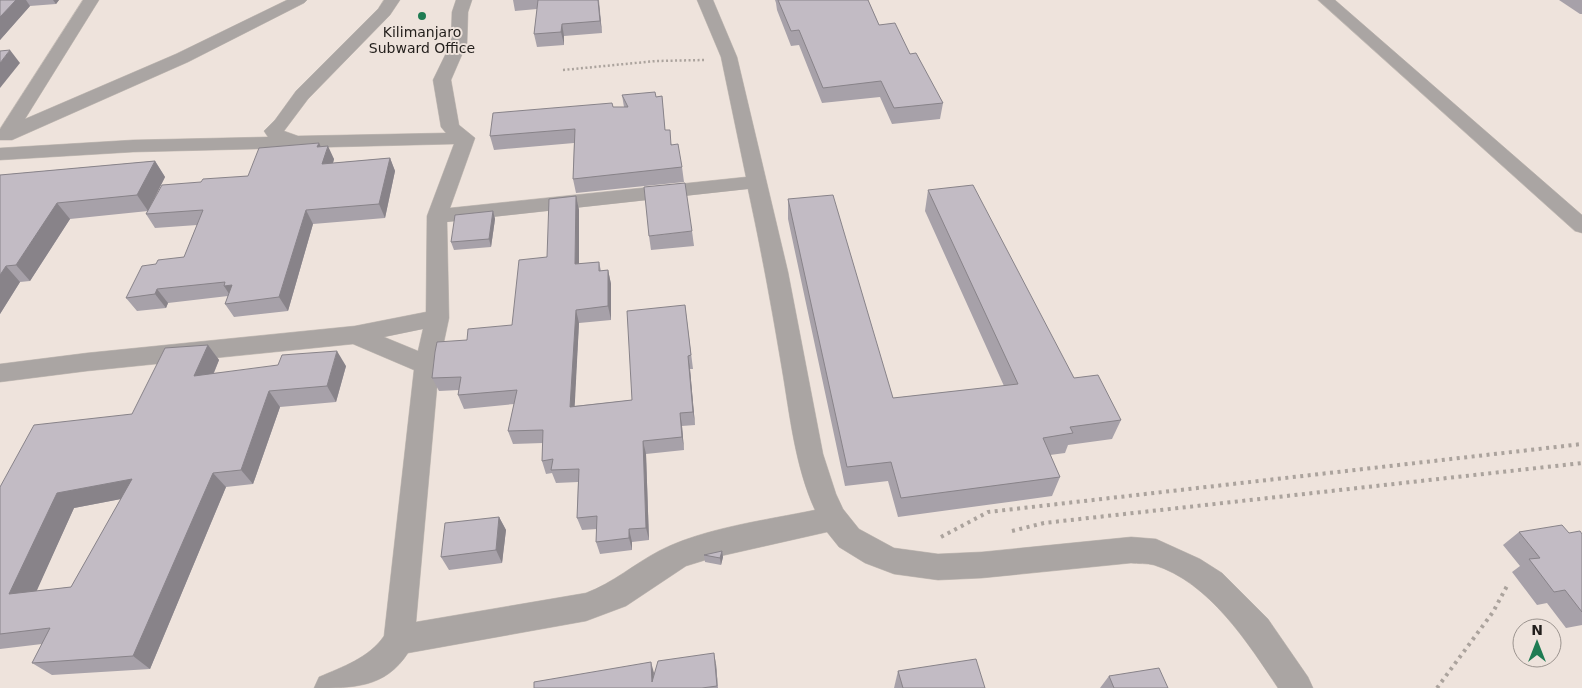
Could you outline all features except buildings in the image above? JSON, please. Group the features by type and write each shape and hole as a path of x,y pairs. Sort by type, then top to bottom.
{"street":[{"path":"3,139 91,0"},
{"path":"3,139 182,58 299,0"},
{"path":"294,141 276,135 273,131 281,124 302,95 384,12 392,0"},
{"path":"464,0 460,12 459,43 442,80 450,127 466,138"},
{"path":"704,0 729,57 777,272 810,454 822,495 832,518 849,538 874,554 894,561 938,567 982,566 1131,550 1156,552 1190,568 1212,583 1258,629 1296,688"},
{"path":"1326,0 1582,226"},
{"path":"0,154 86,148 294,141 466,138"},
{"path":"330,688 380,663 394,651 398,640 426,365 437,318 436,216 466,138"},
{"path":"436,216 757,182"},
{"path":"0,374 87,362 355,334 437,318"},
{"path":"355,334 426,365"},
{"path":"398,640 586,607 615,596 669,560 682,555 712,545 832,518"}],"path":[{"path":"563,70 644,62 729,57"},
{"path":"937,539 988,512 1582,444"},
{"path":"1007,532 1044,523 1582,463"},
{"path":"1437,688 1493,612 1507,586"}],"place":[{"name":"Kilimanjaro Subward Office","path":"422,16"}]}
